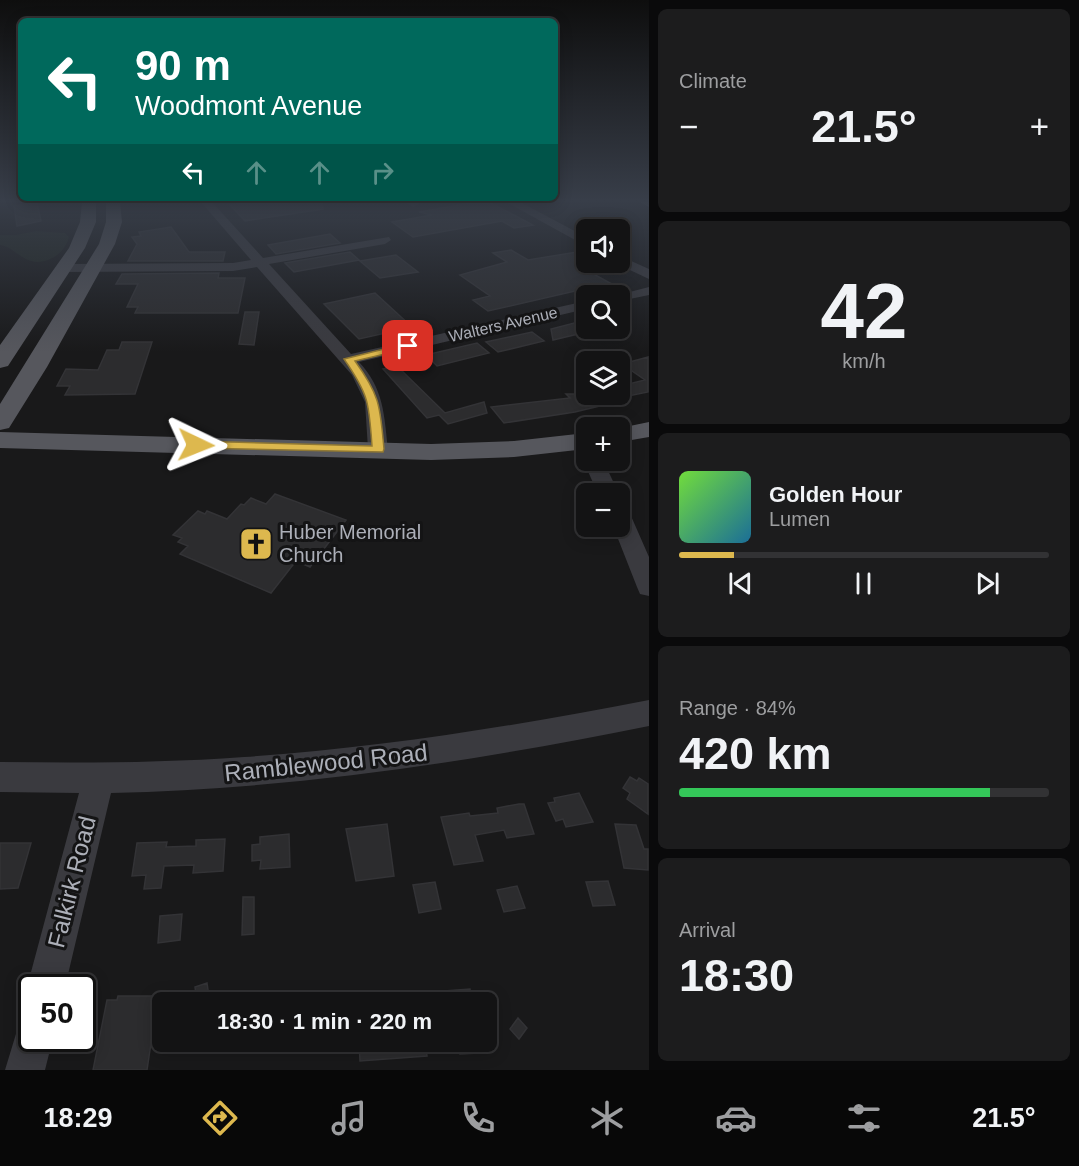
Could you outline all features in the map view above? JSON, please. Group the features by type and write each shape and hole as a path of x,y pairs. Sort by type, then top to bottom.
{"main road":[{"path":"0,362 74,252"},
{"path":"0,423 36,367 102,252"},
{"path":"630,433 648,429"},
{"path":"0,440 477,451 576,448"}],"street":[{"path":"251,252 349,359 366,384 374,402 378,449"},
{"path":"64,268 224,268 321,252"},
{"path":"630,265 648,275"},
{"path":"630,295 648,291"},
{"name":"Walters Avenue","path":"349,359 576,307"},
{"path":"628,537 648,587"},
{"name":"Ramblewood Road","path":"0,777 165,778 384,760 513,740 648,713"},
{"name":"Falkirk Road","path":"49,974 99,777"},
{"path":"25,1070 30,1052"}],"shaded area":[{"path":"15,252 60,252 45,261 31,261"}],"building":[{"path":"133,252 225,252 223,261 128,261"},
{"path":"350,252 359,260 294,272 285,263"},
{"path":"514,252 528,260 576,252 576,273 592,273 610,283 576,285 576,291 488,311 473,300 490,296 460,275 507,262 493,253"},
{"path":"396,255 418,272 380,278 360,261"},
{"path":"219,273 218,278 245,278 238,313 135,313 138,307 127,307 138,284 116,284 122,274"},
{"path":"375,293 412,327 359,339 324,304"},
{"path":"245,312 259,312 254,345 239,344"},
{"path":"576,323 576,335 553,340 551,329"},
{"path":"532,332 544,341 498,352 486,342"},
{"path":"122,342 152,342 135,394 65,395 70,386 57,386 66,369 98,370 107,350 119,350"},
{"path":"477,343 489,353 437,366 426,355"},
{"path":"648,357 648,392 630,396 630,384 645,380 630,370 630,362"},
{"path":"397,366 445,413 484,402 487,413 448,424 439,415 427,418 383,369"},
{"path":"566,394 576,394 576,405 604,405 504,423 491,407 570,398"},
{"name":"Huber Memorial Church","path":"275,494 346,520 310,567 296,561 271,593 180,554 188,546 178,542 182,538 173,535 198,511 205,514 207,511 227,519 241,504 244,505 251,498 266,504"},
{"path":"630,777 637,781 639,778 648,784 648,814 627,799 630,793 623,788"},
{"path":"579,793 593,822 566,827 563,819 556,821 548,803 555,802 554,798"},
{"path":"524,804 534,834 507,838 504,830 475,835 483,861 454,865 441,817 469,813 470,816 498,813 497,808"},
{"path":"387,824 394,876 356,881 346,829"},
{"path":"615,824 636,825 644,849 648,849 648,870 624,868"},
{"path":"289,834 290,867 260,869 261,860 252,861 252,845 260,844 260,837"},
{"path":"225,839 223,871 193,873 194,865 164,866 161,888 144,889 146,875 132,876 137,843 167,842 166,847 196,846 196,840"},
{"path":"0,843 31,843 18,888 0,889"},
{"path":"608,881 615,905 593,906 586,882"},
{"path":"435,882 441,909 419,913 413,885"},
{"path":"517,886 525,908 504,912 497,890"},
{"path":"243,897 254,897 254,934 242,935"},
{"path":"182,914 180,940 158,943 160,916"},
{"path":"207,983 208,992 196,992 195,987"},
{"path":"470,989 470,992 431,992"},
{"path":"118,996 152,996 152,1036 147,1070 93,1070 107,1000 117,1000"},
{"path":"518,1018 527,1028 519,1039 510,1029"},
{"path":"360,1052 426,1052 427,1056 360,1061"},
{"path":"460,1052 478,1053 460,1054"}],"place":[{"name":"Huber Memorial Church","path":"256,544"}],"route":[{"path":"196,445 378,449 374,402 360,373 349,359 408,346"}]}
